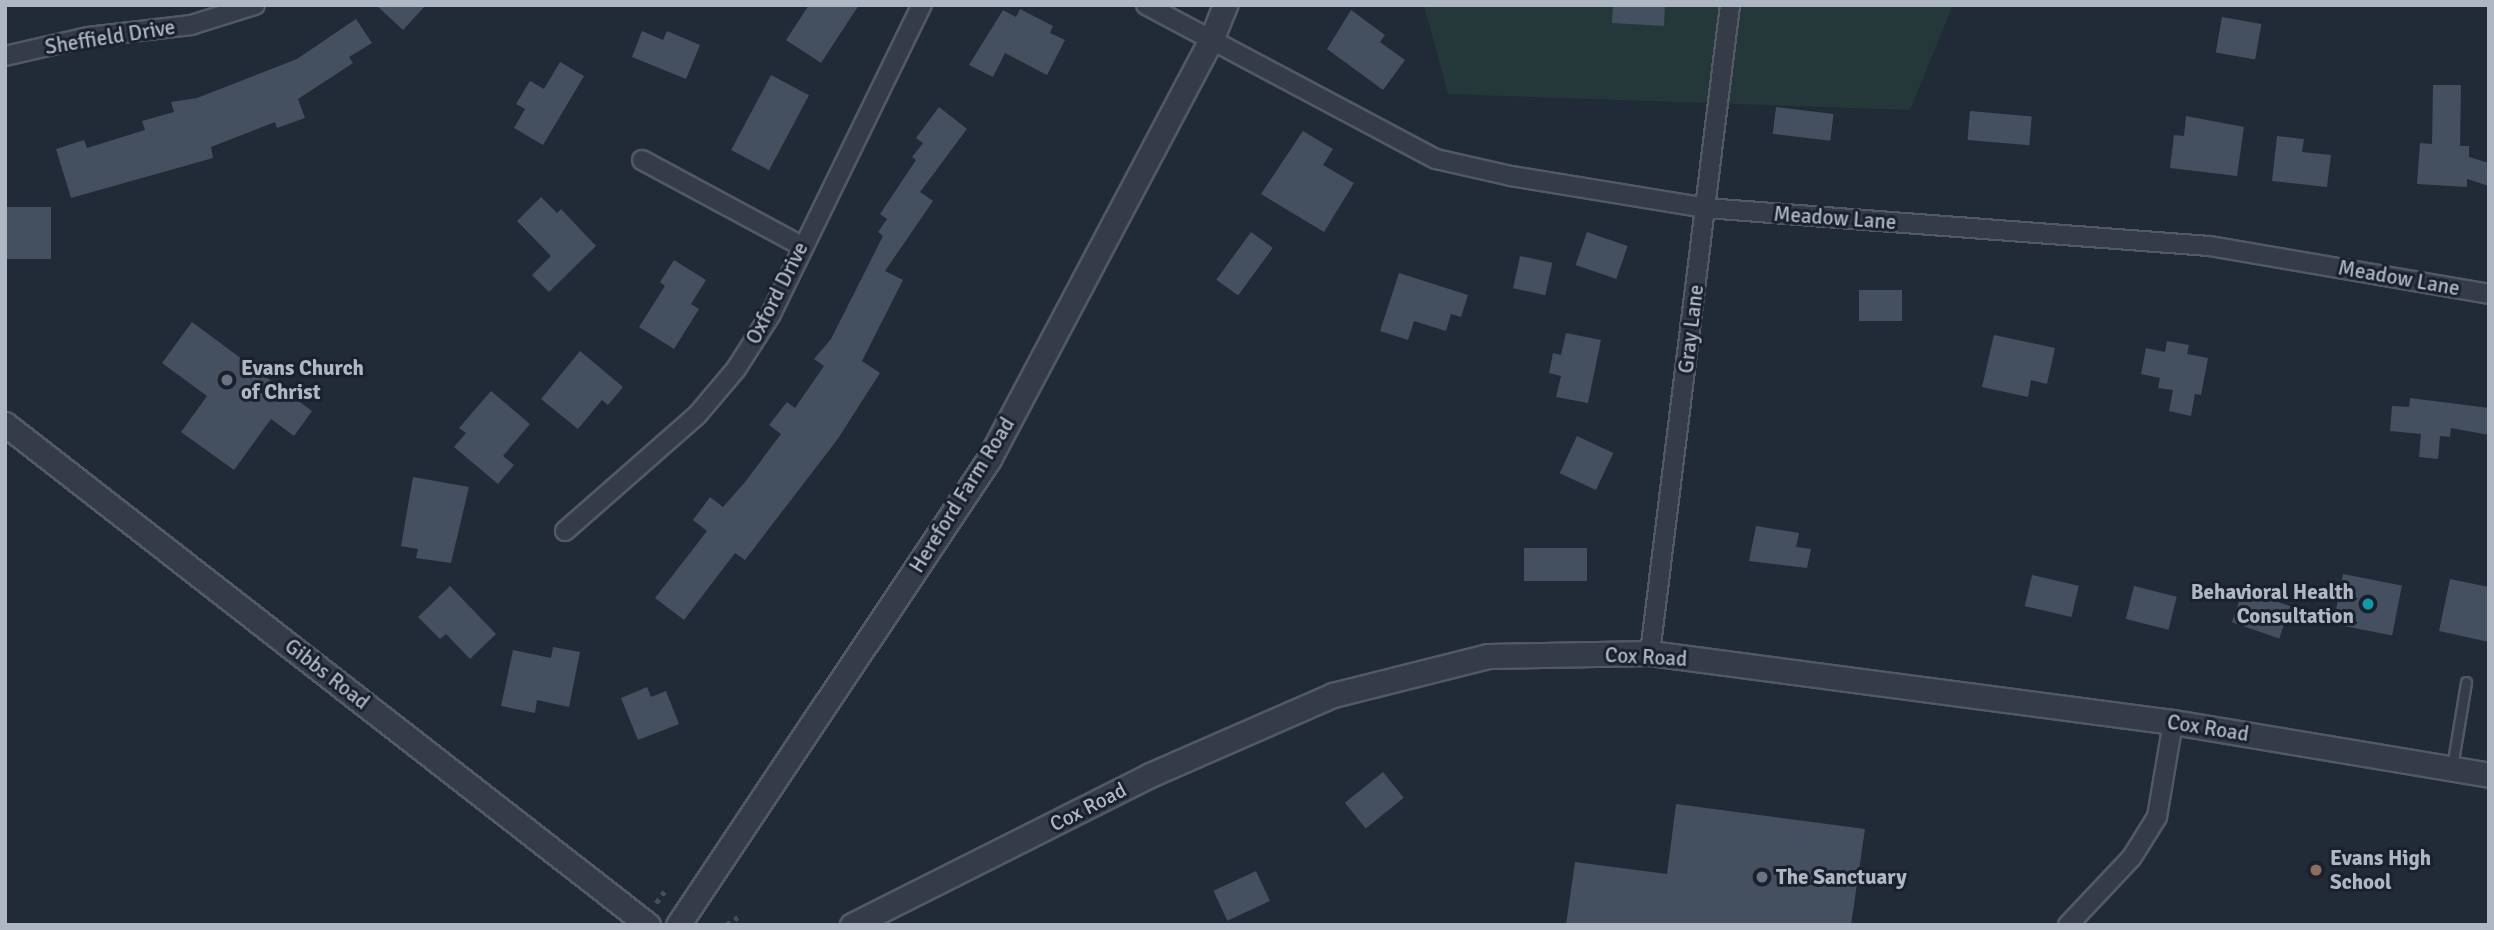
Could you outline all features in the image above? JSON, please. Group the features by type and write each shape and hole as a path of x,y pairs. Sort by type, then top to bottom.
{"street":[{"name":"Sheffield Drive","path":"5,56 88,37 191,25 255,5"},
{"name":"Oxford Drive","path":"565,531 698,414 736,369 771,314 922,5"},
{"name":"Meadow Lane","path":"1146,5 1436,159 1706,208 2209,246 2489,294"},
{"name":"Hereford Farm Road","path":"678,925 989,459 1211,40 1225,5"},
{"name":"Gray Lane","path":"1650,653 1730,5"},
{"path":"642,160 802,246"},
{"name":"Gibbs Road","path":"5,424 652,914"},
{"name":"Cox Road","path":"852,925 1150,775 1333,695 1488,656 1650,653 2173,722 2489,775"},
{"path":"2068,925 2132,857 2157,817 2173,722"}],"lane":[{"path":"2452,768 2466,682"}],"path":[{"path":"652,914 664,892"},
{"path":"726,925 738,917"}],"shaded area":[{"path":"1424,5 1953,5 1910,110 1448,94"}],"building":[{"path":"376,5 426,5 403,30"},
{"path":"809,5 859,5 821,63 786,40"},
{"path":"1613,5 1665,5 1664,26 1612,23"},
{"path":"1020,9 1053,26 1050,33 1065,40 1047,75 1005,53 993,77 969,65 1003,10 1016,17"},
{"path":"1351,10 1385,35 1380,42 1405,60 1383,90 1327,49"},
{"path":"2222,17 2261,24 2255,59 2216,52"},
{"path":"356,19 372,43 349,57 353,63 298,99 305,118 277,128 275,122 211,147 213,158 71,198 56,149 84,140 87,148 145,130 142,121 174,112 171,102 197,98 297,59"},
{"path":"642,31 663,40 667,31 700,45 686,79 632,57"},
{"path":"560,62 584,76 543,145 514,128 525,109 516,104 530,81 544,89"},
{"path":"771,75 809,95 769,170 731,150"},
{"path":"2433,85 2461,85 2460,146 2469,146 2469,157 2489,163 2489,186 2467,179 2467,187 2417,184 2420,143 2432,144"},
{"path":"939,107 967,129 920,192 933,201 885,271 903,280 862,361 880,373 837,440 745,560 735,553 684,620 655,598 707,531 693,520 710,497 723,507 745,482 781,434 769,425 787,402 795,408 824,366 814,359 831,339 883,236 878,232 887,219 880,214 916,160 912,157 923,143 916,138"},
{"path":"1776,107 1834,114 1830,141 1773,134"},
{"path":"1970,111 2032,116 2029,145 1967,140"},
{"path":"2186,116 2244,127 2237,176 2170,168 2174,135 2184,136"},
{"path":"1303,131 1333,149 1323,165 1354,183 1324,232 1261,194"},
{"path":"2277,136 2304,139 2302,152 2331,155 2327,187 2272,181"},
{"path":"541,197 557,213 561,209 596,246 549,292 532,275 551,256 517,221"},
{"path":"5,207 51,207 51,259 5,259"},
{"path":"1251,232 1273,248 1238,296 1216,280"},
{"path":"1587,232 1628,246 1616,279 1576,265"},
{"path":"1520,256 1552,263 1545,295 1513,288"},
{"path":"674,260 706,280 691,304 699,309 674,349 639,327 665,286 660,282"},
{"path":"1399,273 1468,295 1461,317 1451,314 1446,331 1414,321 1408,340 1380,331"},
{"path":"1859,290 1902,290 1902,321 1859,321"},
{"name":"Evans Church of Christ","path":"192,322 312,411 294,436 271,419 234,470 181,432 207,396 162,363"},
{"path":"1566,333 1601,340 1588,403 1556,397 1561,376 1549,373 1553,353 1561,355"},
{"path":"1994,335 2055,348 2047,384 2031,380 2028,397 1982,387"},
{"path":"2167,341 2189,345 2187,354 2208,358 2201,395 2195,394 2191,416 2169,411 2173,390 2158,388 2160,378 2141,374 2146,348 2165,352"},
{"path":"580,351 623,387 608,405 602,400 578,429 541,399"},
{"path":"491,391 530,424 503,456 514,465 498,484 454,447 466,433 459,428"},
{"path":"2410,398 2489,408 2489,435 2451,428 2450,437 2440,436 2438,459 2419,457 2421,434 2390,431 2392,406 2409,407"},
{"path":"1577,436 1613,453 1596,490 1560,473"},
{"path":"413,477 469,487 451,563 416,558 418,549 401,546"},
{"path":"1756,526 1799,533 1796,547 1811,549 1807,568 1749,561"},
{"path":"1524,548 1587,548 1587,581 1524,581"},
{"name":"Behavioral Health Consultation","path":"2343,574 2402,585 2392,636 2333,624"},
{"path":"2032,575 2079,586 2072,617 2025,606"},
{"path":"2450,579 2489,587 2489,642 2439,631"},
{"path":"450,586 496,634 470,659 446,634 440,639 418,617"},
{"path":"2134,586 2177,597 2168,630 2126,619"},
{"path":"2243,590 2290,606 2279,638 2232,622"},
{"path":"553,647 580,652 569,707 537,700 535,713 501,706 513,650 551,658"},
{"path":"647,687 651,697 666,691 679,724 638,740 621,698"},
{"path":"1383,772 1404,798 1366,828 1345,803"},
{"name":"The Sanctuary","path":"1676,804 1865,829 1851,925 1566,925 1575,862 1667,874"},
{"path":"1256,871 1270,901 1227,921 1213,891"}],"place":[{"name":"Evans Church of Christ","path":"227,380"},
{"name":"Behavioral Health Consultation","path":"2368,604"},
{"name":"Evans High School","path":"2316,870"},
{"name":"The Sanctuary","path":"1762,877"}]}
